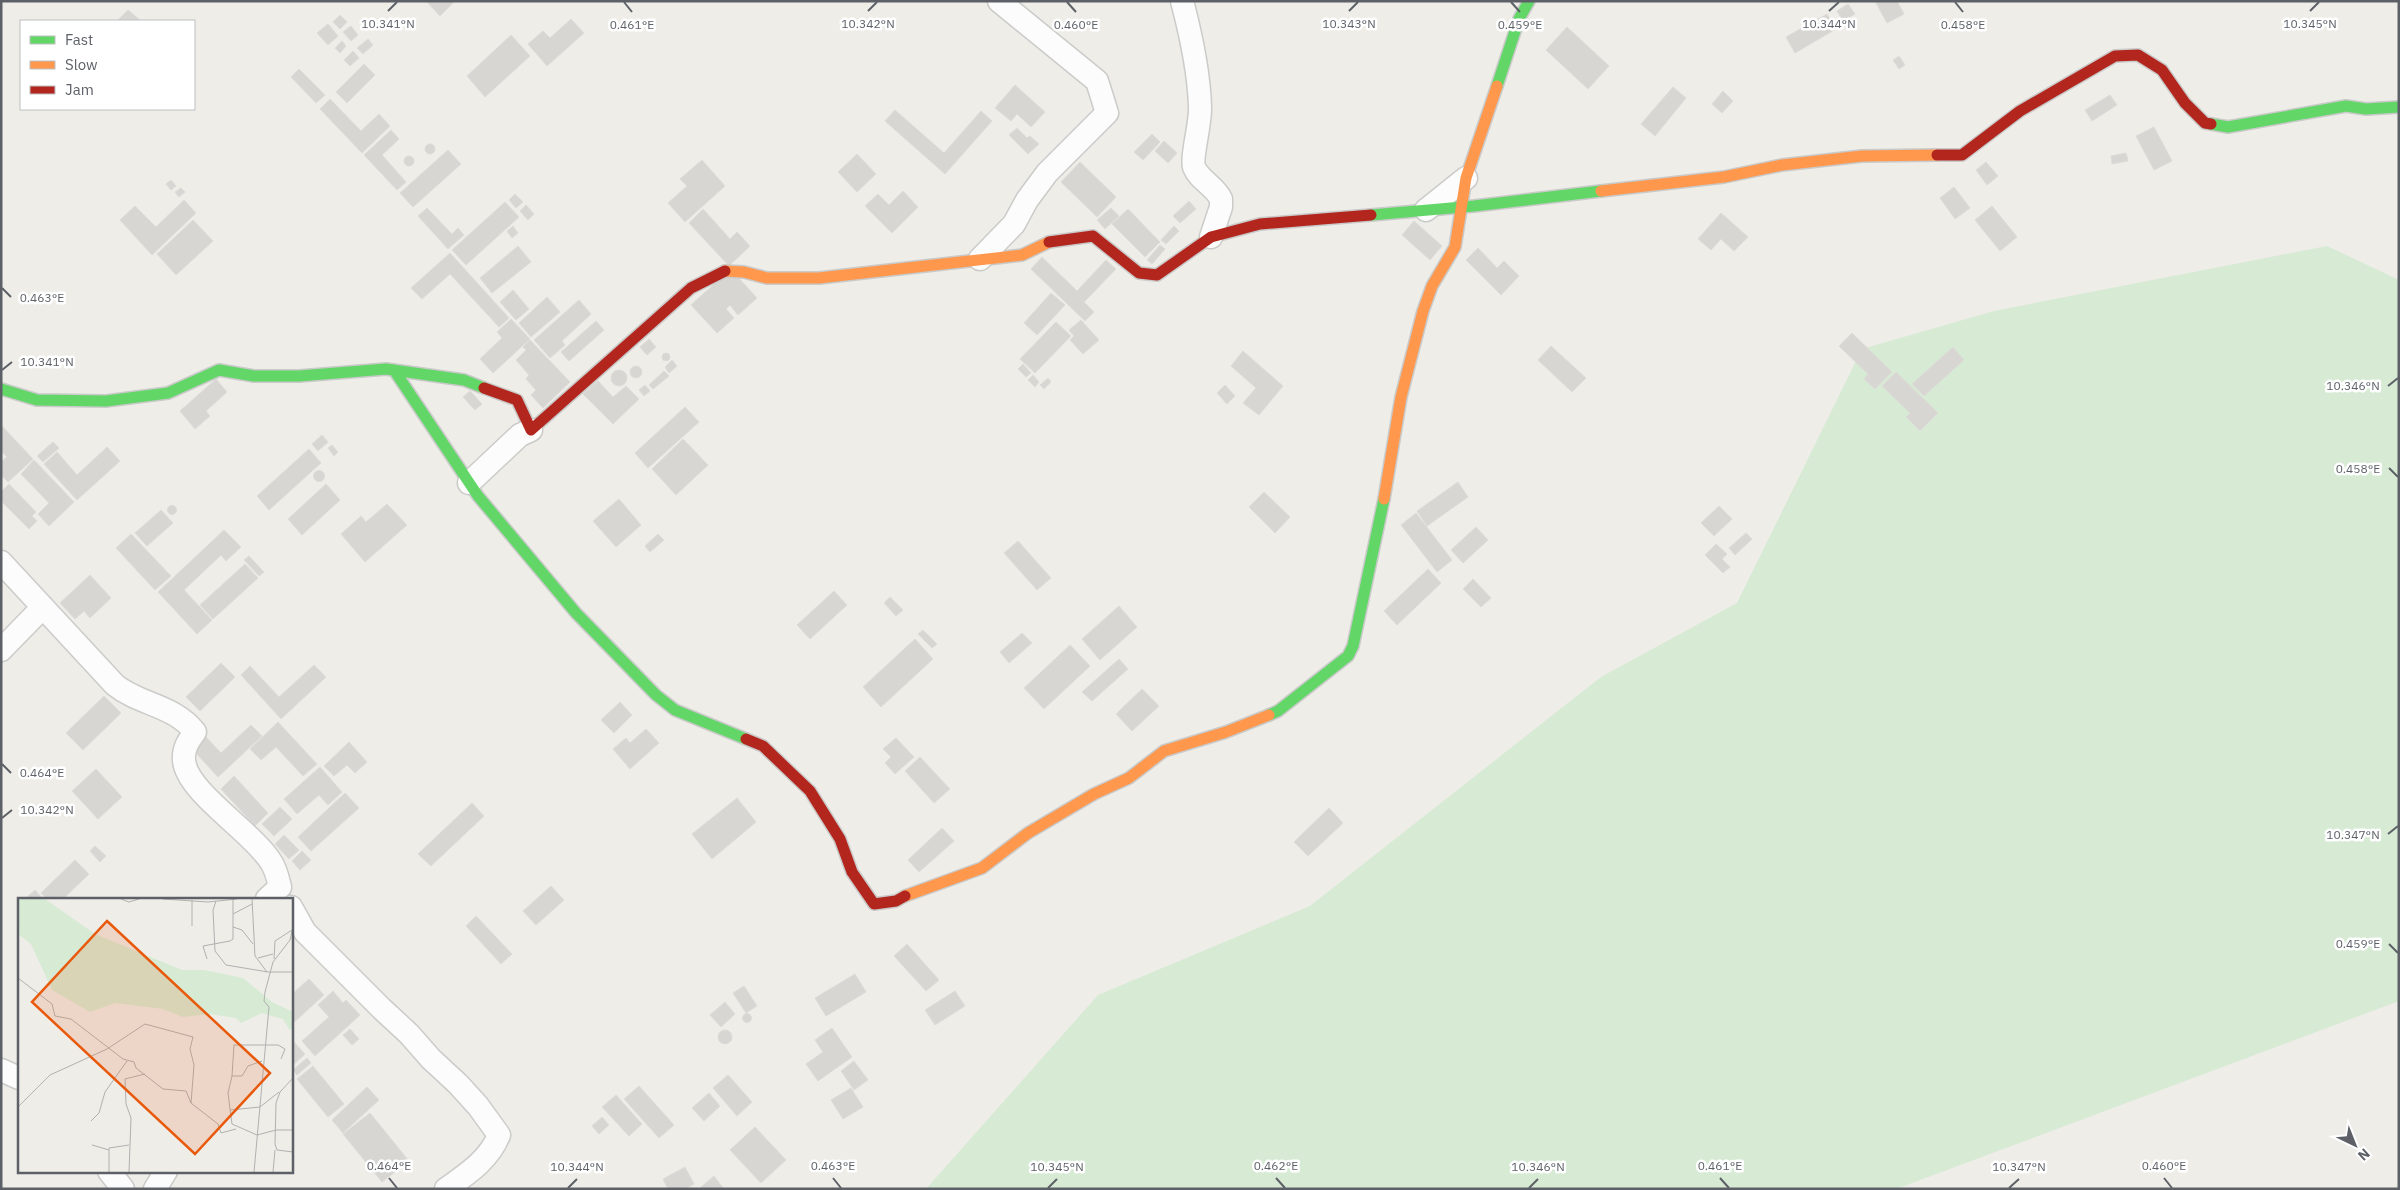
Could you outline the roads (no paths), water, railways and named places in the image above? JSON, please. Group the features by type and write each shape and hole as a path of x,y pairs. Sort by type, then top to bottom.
{"street":[{"path":"980,259 1014,224 1027,200 1047,173 1107,113 1096,80 999,1"},
{"path":"1182,1 1191,36 1200,104 1200,121 1193,163 1200,175 1221,199 1221,207 1211,237"},
{"path":"394,370 478,496 576,613 656,695 675,710 763,746 810,791 840,838 852,872 874,904 896,901 917,890 982,868 1028,833 1094,794 1129,778 1164,751 1270,715 1298,697 1348,656 1353,646 1383,507 1401,396 1423,311 1432,286 1455,247 1466,178 1519,19 1529,1"},
{"path":"469,483 520,435 531,430 691,288 724,271 744,272 767,278 819,278 980,259 1022,256 1044,243 1094,236 1140,273 1157,275 1211,237 1260,224 1462,207 1724,177 1782,165 1862,156 1962,155 2020,111 2115,56 2138,55 2162,70 2186,103 2205,123 2228,127 2346,106 2366,108 2399,107"},
{"path":"1426,210 1466,178"},
{"path":"1,389 37,400 106,401 168,393 219,370 254,376 299,376 394,370 464,380 517,400 531,430"},
{"path":"1,562 115,685 126,694 162,706 187,721 195,732 186,745 184,761 192,780 271,861 278,895"},
{"path":"1,650 43,607"},
{"path":"292,909 305,932 458,1084 478,1106 499,1135 494,1147 480,1162 446,1189"},
{"path":"1,1070 18,1078"},
{"path":"110,1172 123,1189"},
{"path":"155,1189 165,1172"}]}
